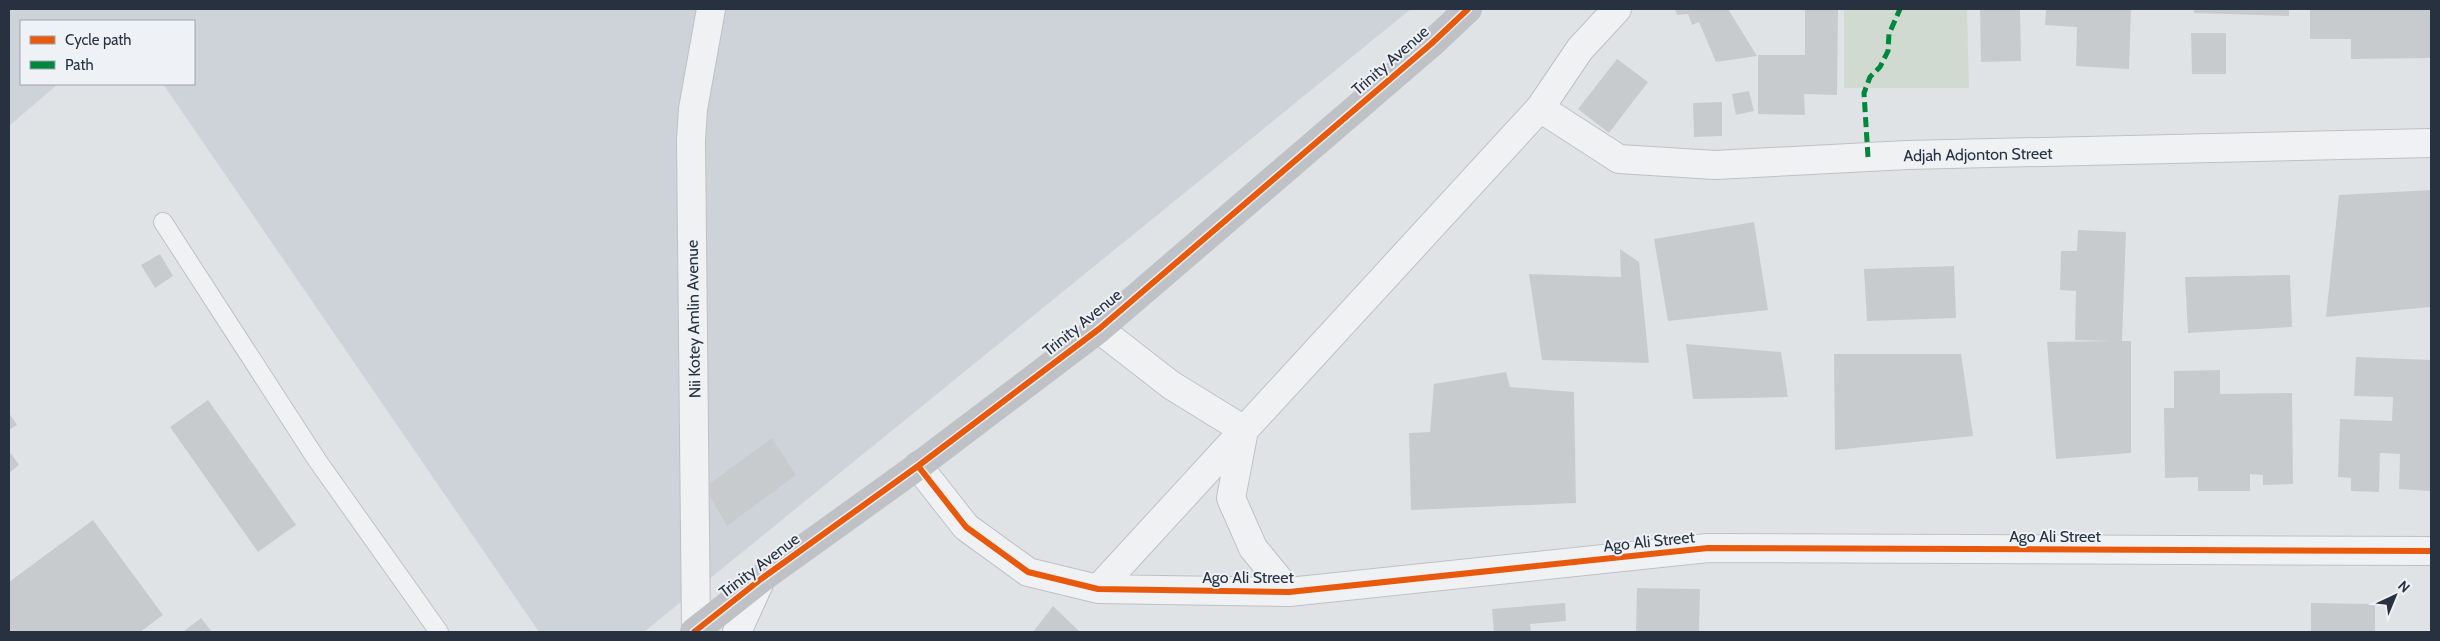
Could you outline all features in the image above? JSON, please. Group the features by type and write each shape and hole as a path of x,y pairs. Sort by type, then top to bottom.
{"street":[{"name":"Nii Kotey Amlin Avenue","path":"695,631 691,140 693,108 711,9"},
{"name":"Trinity Avenue","path":"695,631 761,579 918,466 1099,329 1431,44 1468,9"},
{"path":"1098,589 1540,108 1580,49 1617,9"},
{"name":"Adjah Adjonton Street","path":"1540,108 1619,160 1714,165 1907,155 2431,143"},
{"path":"1099,329 1171,386 1244,430"},
{"path":"1244,430 1231,498 1253,548 1289,592"},
{"name":"Ago Ali Street","path":"918,466 966,527 1028,572 1098,589 1289,592 1708,548 2431,551"},
{"path":"737,632 761,579"}],"lane":[{"path":"163,222 316,460 439,632"}],"shaded area":[{"path":"9,9 1411,9 644,632 539,632 164,85 195,85 195,20 20,20 20,85 57,85 9,126"},
{"path":"1844,9 1967,9 1969,88 1844,88"}],"building":[{"path":"1675,9 1728,9 1757,56 1716,62 1699,22 1692,25 1688,14 1677,15"},
{"path":"1805,9 1838,9 1837,95 1804,94 1805,115 1758,114 1758,55 1805,55"},
{"path":"1980,9 2023,9 2020,10 2021,61 1981,62"},
{"path":"2046,9 2131,9 2129,69 2076,66 2077,27 2045,25"},
{"path":"2194,9 2289,9 2289,16 2194,13"},
{"path":"2310,9 2431,9 2431,58 2351,59 2351,39 2310,39"},
{"path":"2191,33 2226,33 2226,74 2192,74"},
{"path":"1617,59 1648,82 1609,133 1578,109"},
{"path":"1749,91 1754,111 1736,115 1732,94"},
{"path":"1722,102 1722,136 1694,137 1693,103"},
{"path":"2431,190 2431,307 2326,317 2339,195"},
{"path":"1754,222 1768,310 1668,321 1654,239"},
{"path":"2078,230 2126,232 2122,341 2131,341 2131,453 2056,459 2047,342 2111,341 2075,340 2076,291 2060,290 2061,251 2077,251"},
{"path":"1620,249 1639,262 1649,363 1542,360 1529,274 1621,277"},
{"path":"160,254 173,276 155,288 141,265"},
{"path":"1954,266 1956,318 1867,321 1864,269"},
{"path":"2290,275 2292,327 2188,333 2185,277"},
{"path":"1686,344 1781,352 1788,397 1693,399"},
{"path":"1834,354 1961,354 1973,436 1835,450"},
{"path":"2356,357 2431,360 2431,491 2399,489 2400,454 2380,453 2379,492 2351,491 2351,478 2338,477 2340,419 2392,421 2393,397 2354,396"},
{"path":"2220,370 2220,394 2292,393 2293,484 2263,485 2263,475 2250,474 2250,491 2198,491 2198,477 2165,478 2164,408 2174,408 2174,371"},
{"path":"1506,372 1510,387 1574,392 1576,503 1411,510 1409,433 1430,432 1434,384"},
{"path":"208,400 296,525 258,552 170,427"},
{"path":"9,413 17,425 9,430"},
{"path":"772,438 796,475 727,526 705,487"},
{"path":"9,451 19,465 9,473"},
{"path":"93,520 163,615 140,632 9,632 9,582"},
{"path":"1637,588 1700,589 1699,632 1636,631"},
{"path":"1565,603 1566,621 1530,624 1531,632 1494,632 1492,609"},
{"path":"2311,603 2375,604 2375,632 2311,632"},
{"path":"1053,606 1080,632 1033,632"},
{"path":"201,618 212,632 183,632"}],"marked path":[{"path":"1868,157 1864,93 1870,77 1880,67 1888,51 1889,34 1900,9"}],"cycle path":[{"path":"694,632 761,579 918,466 1099,329 1431,44 1468,9"},
{"path":"918,466 966,527 1028,572 1098,589 1289,592 1708,548 2431,551"}]}
